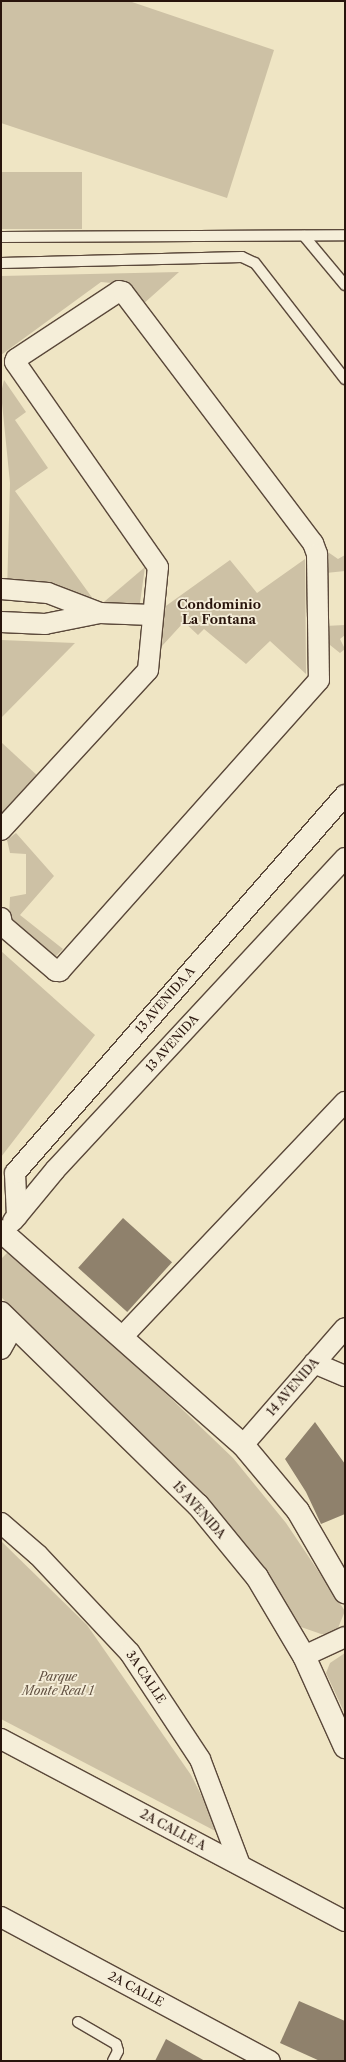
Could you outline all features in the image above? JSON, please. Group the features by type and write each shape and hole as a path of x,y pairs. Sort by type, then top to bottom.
{"main road":[{"path":"2,1232 123,1336 243,1446 298,1511 345,1592"},
{"name":"15 AVENIDA","path":"7,1320 198,1505 257,1577 304,1656 345,1747"}],"street":[{"path":"1,830 148,670 152,615 158,567 156,562 16,366 16,359 119,291 123,292 313,543 316,554 319,680 60,971 56,972 2,925 1,918"},
{"path":"1,589 48,592 100,613"},
{"path":"1,622 45,624 100,613 152,615"},
{"name":"13 AVENIDA A","path":"17,1216 15,1173 345,795"},
{"name":"13 AVENIDA","path":"2,1232 71,1153 345,858"},
{"path":"123,1336 345,1102"},
{"path":"1,1349 7,1320"},
{"name":"14 AVENIDA","path":"243,1446 314,1362 345,1328"},
{"path":"314,1362 345,1376"},
{"name":"3A CALLE","path":"1,1523 38,1555 130,1653 200,1759 240,1865"},
{"path":"304,1656 345,1637"},
{"name":"2A CALLE A","path":"1,1740 345,1921"},
{"name":"2A CALLE","path":"1,1917 270,2061"}],"lane":[{"path":"1,237 345,235"},
{"path":"304,236 344,283"},
{"path":"1,263 242,257 255,263 345,379"},
{"path":"78,2022 116,2044 118,2050 114,2061"}],"green space":[{"path":"1,1 129,1 274,50 227,198 1,123"},
{"path":"1,172 82,172 82,229 1,229"},
{"path":"179,272 142,305 123,284 101,282 1,355 1,276"},
{"path":"4,380 26,412 15,420 48,468 15,491 96,603 7,593 10,483 1,393"},
{"path":"325,550 338,559 345,555 345,571 326,573"},
{"path":"305,559 306,674 270,641 246,664 204,629 198,635 184,622 162,646 163,608 230,560 257,593"},
{"path":"145,567 140,603 135,610 98,607"},
{"path":"345,625 345,635 340,639 345,649 340,653 325,641 325,626"},
{"path":"1,640 75,643 1,718"},
{"path":"1,742 40,778 1,819"},
{"path":"16,833 54,876 20,915 63,949 54,958 9,917 10,897 26,894 26,854 10,853 7,840"},
{"path":"1,951 95,1035 1,1157"},
{"path":"8,1252 112,1342 233,1458 286,1523 345,1611 338,1628 330,1634 321,1634 301,1627 268,1575 208,1498 1,1297 1,1259"},
{"name":"Parque Monte Real 1","path":"1,1541 87,1625 191,1775 221,1834 1,1719"},
{"path":"345,1653 345,1714 326,1673 330,1663"}],"building":[{"path":"123,1218 172,1262 127,1312 78,1268"},
{"path":"315,1422 345,1464 345,1514 321,1524 306,1492 285,1459"},
{"path":"299,2001 345,2021 345,2061 320,2061 280,2043"},
{"path":"166,2039 205,2061 155,2061"}],"district":[{"name":"Condominio La Fontana","path":"219,612"}]}
